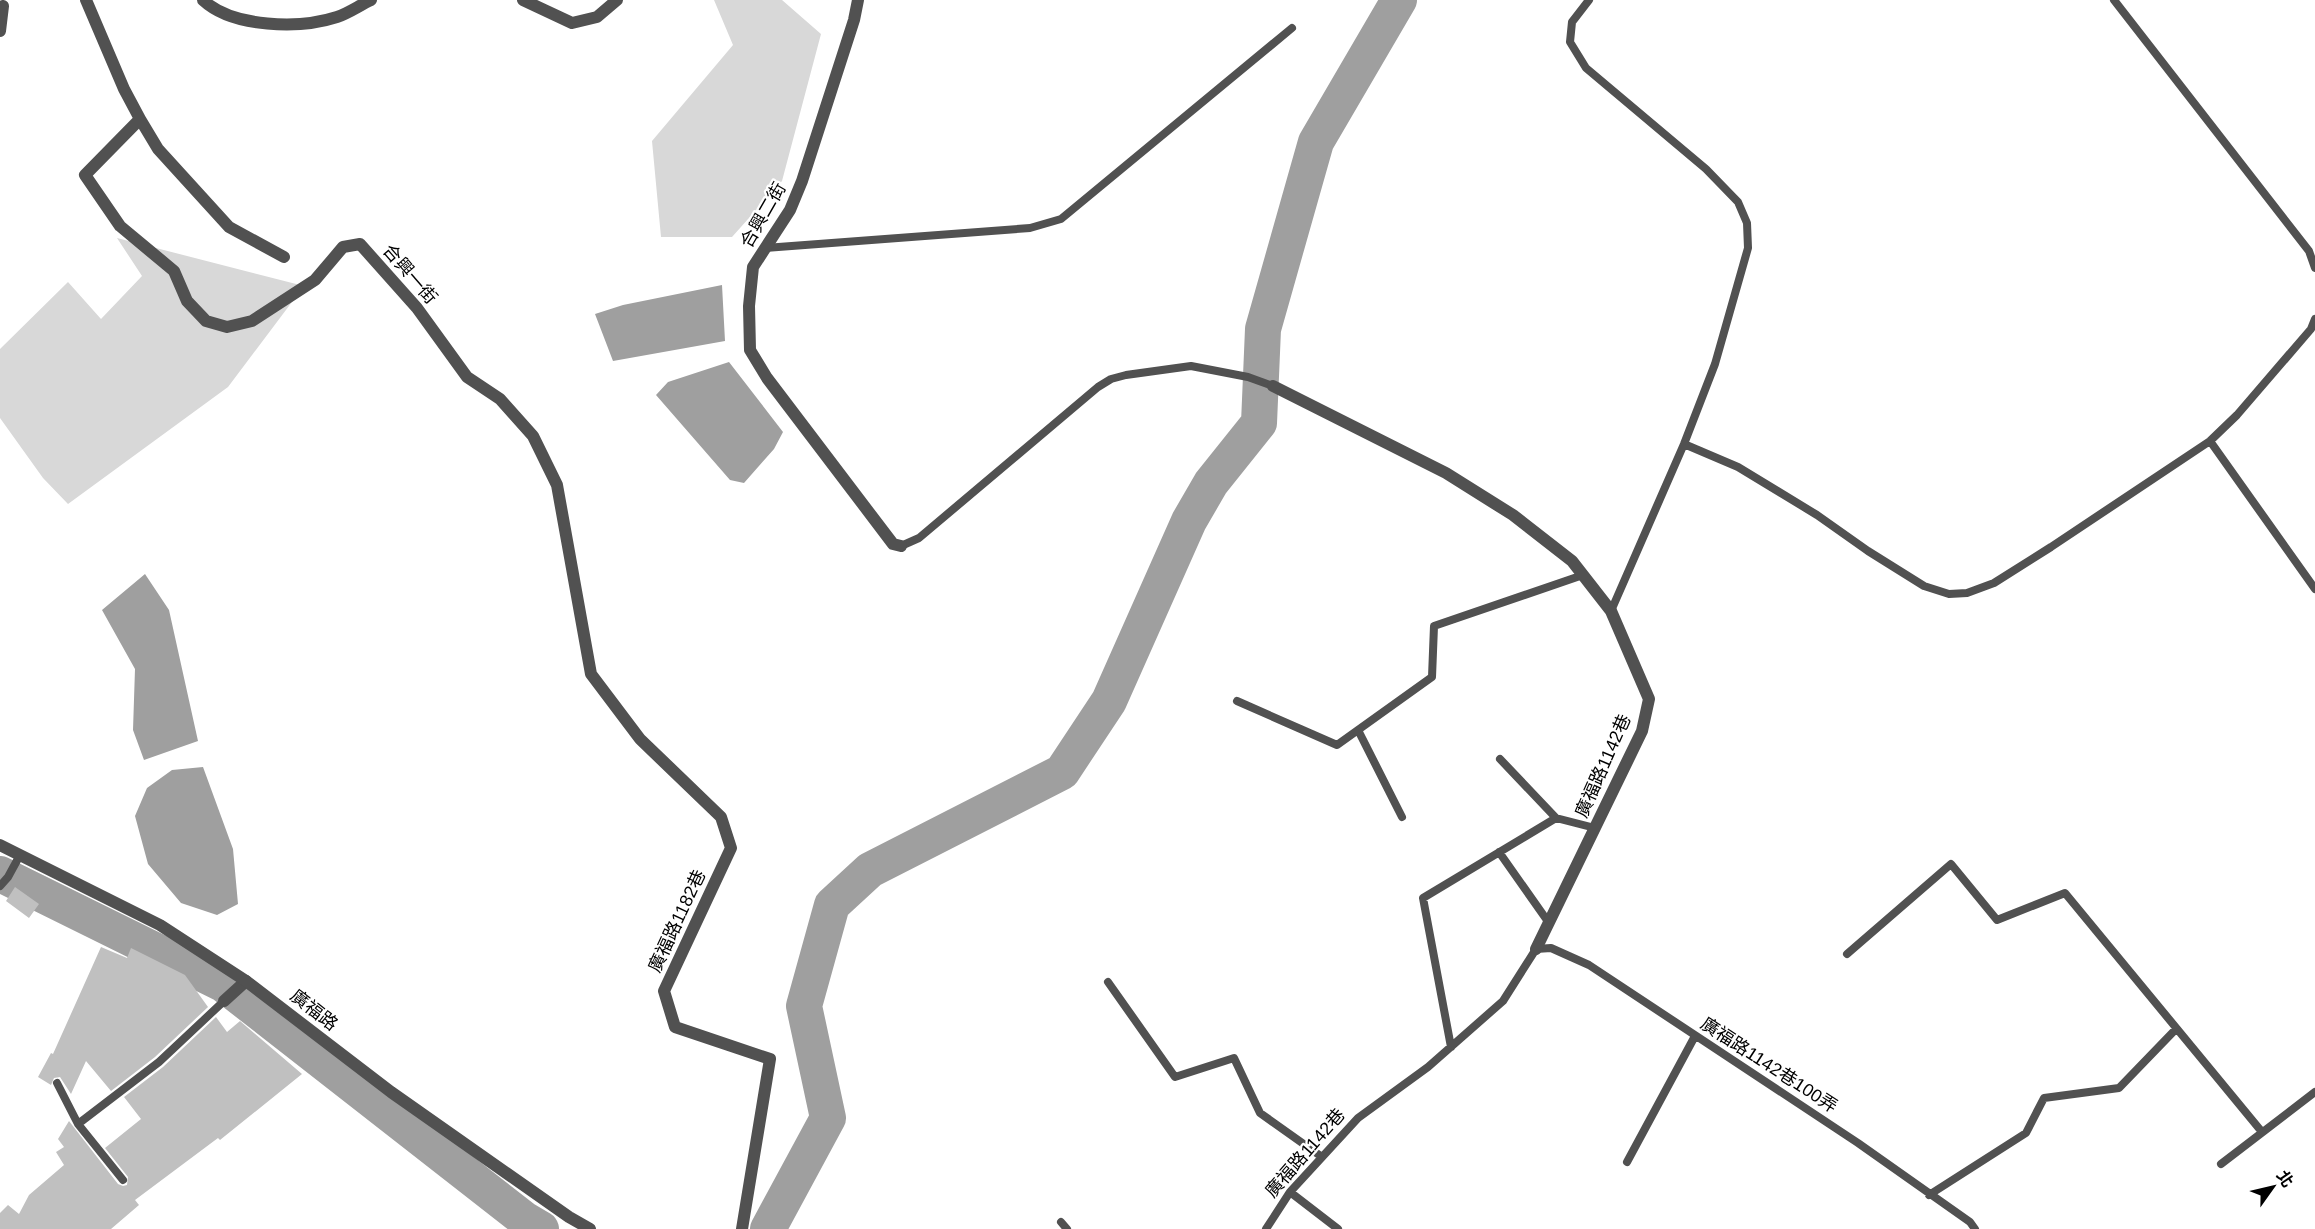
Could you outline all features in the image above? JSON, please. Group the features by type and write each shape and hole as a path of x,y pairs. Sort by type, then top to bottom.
{"street":[{"path":"86,0 124,89 158,148 229,227 284,257"},
{"path":"203,0 212,8 244,20 303,25 339,16 370,0"},
{"path":"523,0 572,23 597,17 617,0"},
{"name":"合興二街","path":"858,0 854,21 802,181 790,210 753,267 749,306 750,350 767,378 879,526 893,544 901,546"},
{"path":"0,31 4,5"},
{"name":"合興一街","path":"141,119 85,175 120,226 174,271 187,301 206,321 227,327 252,321 315,280 343,247 360,244 417,308 467,377 500,399 533,436 557,485 591,674 640,739"},
{"name":"廣福路1142巷","path":"1273,386 1446,473 1513,515 1572,561 1611,611 1649,699 1642,731 1536,949"},
{"name":"廣福路1182巷","path":"640,739 721,817 731,848 664,991 675,1027 770,1059 742,1229"},
{"name":"廣福路","path":"0,845 160,925 244,982 391,1092 569,1217 590,1229"},
{"path":"224,1001 244,982"}],"lane":[{"path":"1589,0 1572,22 1570,42 1586,68 1706,169 1738,202 1747,223 1748,248 1715,364 1611,611"},
{"path":"2114,0 2308,251 2315,268"},
{"path":"765,248 1030,228 1061,219 1292,28"},
{"path":"1683,444 1738,467 1817,515 1924,586 1948,594 1966,593 1994,583 2210,441 2237,416 2312,329 2315,319"},
{"path":"901,546 919,538 1098,387 1112,379 1191,366 1248,377 1273,386"},
{"path":"2210,441 2315,589"},
{"path":"1237,701 1337,745 1432,677 1434,626 1583,575"},
{"path":"1358,730 1402,817"},
{"path":"1500,759 1556,818 1595,828"},
{"path":"1451,1047 1423,898 1556,818"},
{"path":"1499,852 1549,923"},
{"path":"0,886 8,877 20,855"},
{"path":"1847,954 1951,864 1998,920 2064,893 2262,1132"},
{"name":"廣福路1142巷100弄","path":"1536,949 1551,948 1589,966 1858,1143 1970,1222 1975,1229"},
{"name":"廣福路1142巷","path":"1266,1229 1290,1192 1358,1118 1428,1067 1503,1001 1536,949"},
{"path":"1108,982 1175,1077 1234,1058 1260,1113 1322,1157"},
{"path":"78,1124 159,1062 224,1001"},
{"path":"1929,1195 2026,1133 2044,1098 2119,1089 2176,1029"},
{"path":"1627,1162 1695,1036"},
{"path":"57,1083 78,1124 123,1180"},
{"path":"2221,1164 2315,1092"},
{"path":"1290,1192 1338,1229"}],"shaded area":[{"path":"714,0 782,0 821,34 782,181 732,237 661,237 652,141 733,45"},
{"path":"117,238 304,286 228,387 68,504 43,478 0,418 0,349 68,282 101,319 142,276"},
{"path":"722,285 725,341 613,361 595,314 623,305"},
{"path":"729,362 783,432 774,449 744,483 730,480 656,395 668,382"},
{"path":"145,574 169,610 198,741 144,760 133,730 135,669 102,610"},
{"path":"203,767 233,849 238,904 217,915 181,903 148,864 135,816 147,788 172,770"}],"building":[{"path":"15,887 39,904 29,918 6,901"},
{"path":"101,947 127,958 131,948 185,975 208,1007 155,1057 111,1091 86,1061 71,1094 60,1077 54,1078 51,1085 38,1077 51,1053 53,1054"},
{"path":"216,1017 227,1032 240,1021 302,1074 220,1140 218,1138 135,1200 139,1205 111,1229 0,1229 0,1213 8,1205 19,1214 29,1195 64,1165 56,1152 64,1147 58,1139 69,1121 118,1184 127,1185 128,1177 105,1148 141,1119 124,1097 163,1067"}],"waterway":[{"path":"768,1229 828,1118 804,1006 832,905 870,870 1062,772 1109,701 1189,521 1211,483 1259,423 1263,329 1316,142 1399,0"},
{"path":"0,874 223,984 524,1219 541,1229"}]}
